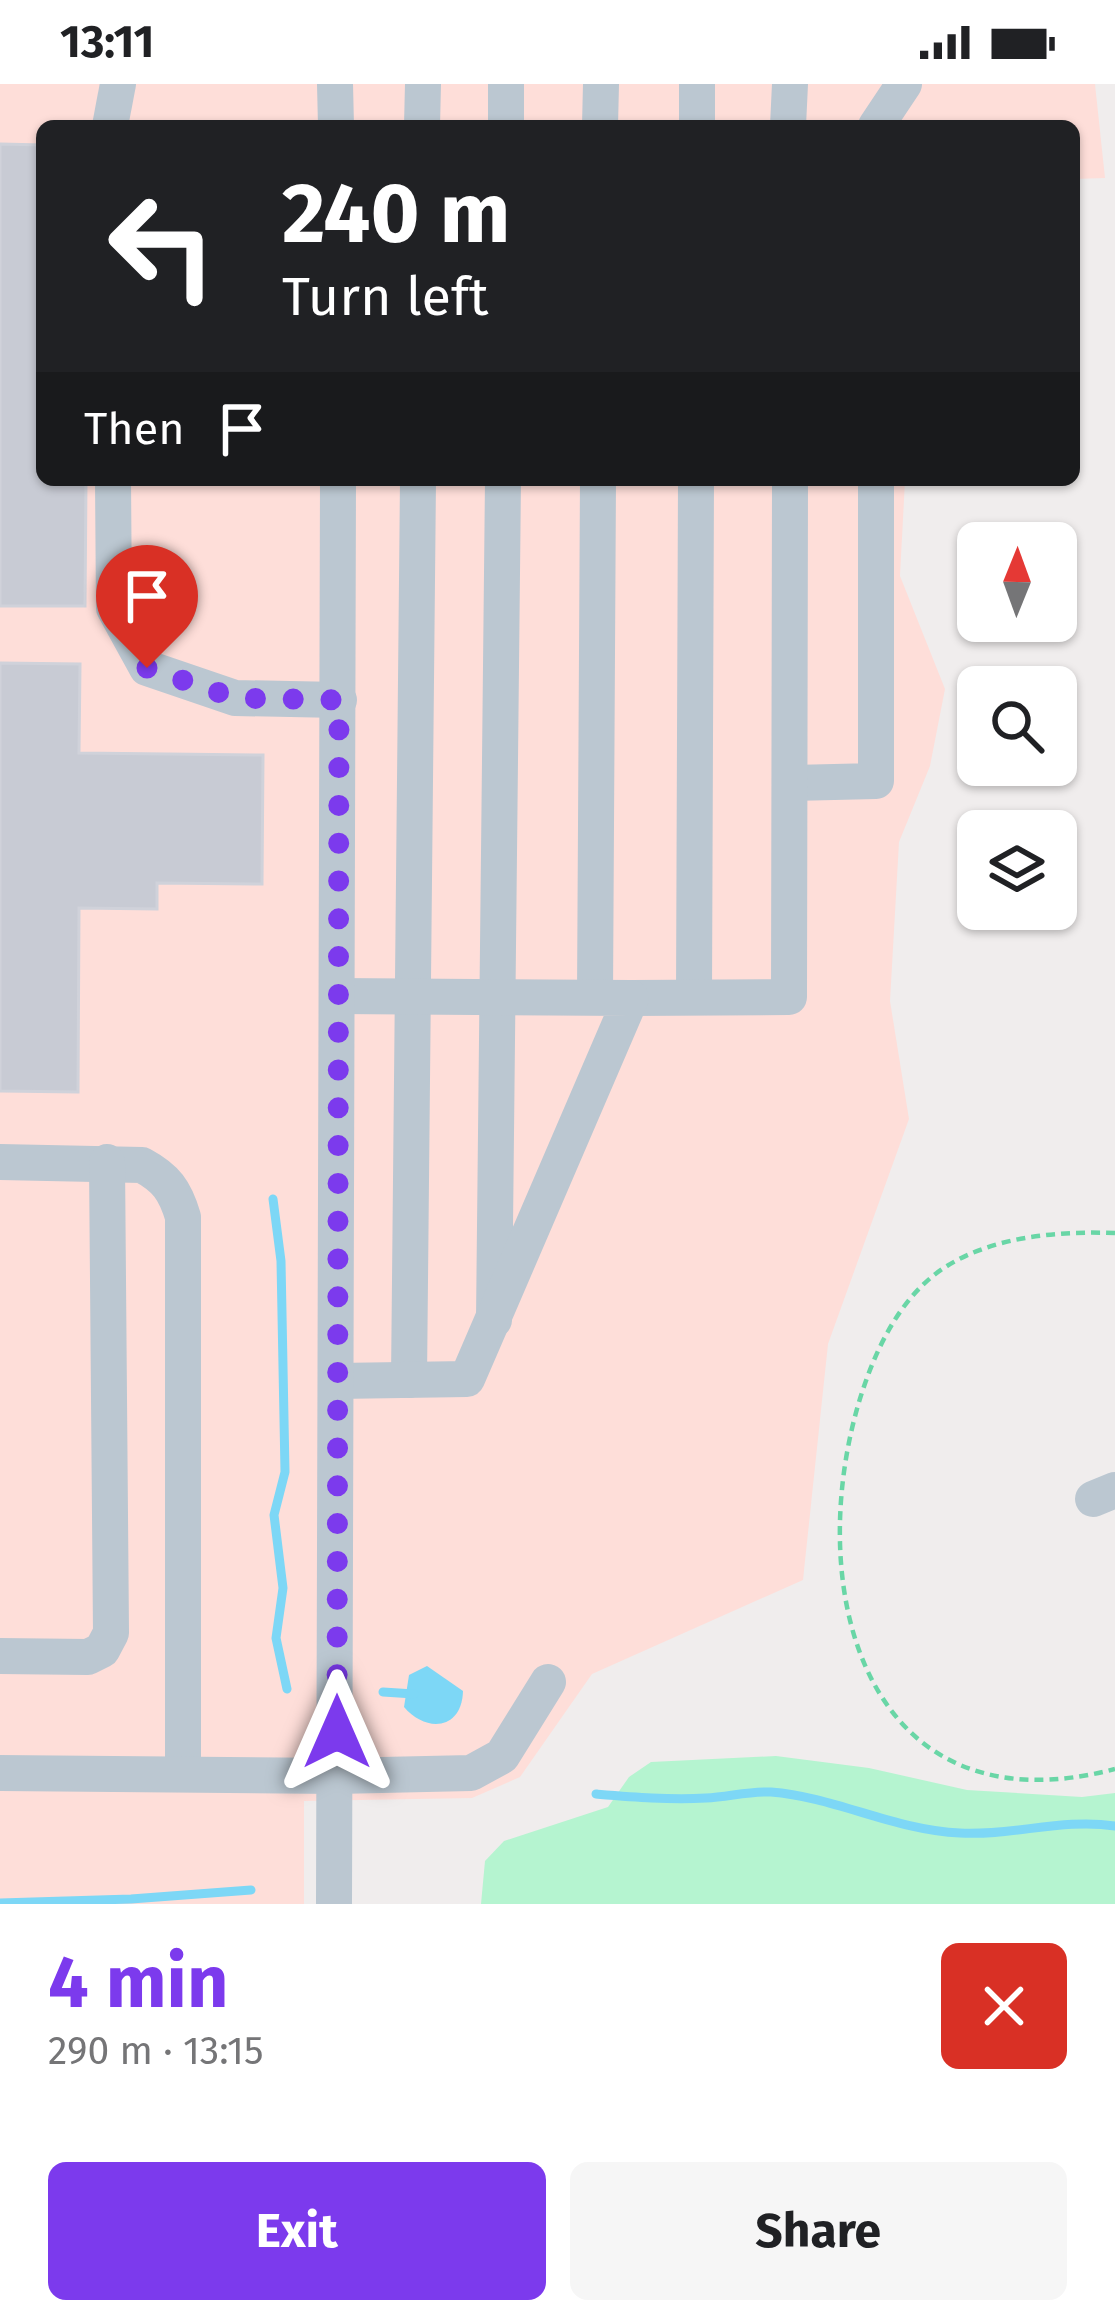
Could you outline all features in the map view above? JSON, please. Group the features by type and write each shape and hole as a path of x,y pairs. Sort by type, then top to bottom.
{"street":[{"path":"111,120 118,84"},
{"path":"335,84 335,120"},
{"path":"422,120 423,84"},
{"path":"506,84 506,120"},
{"path":"600,120 601,84"},
{"path":"697,84 697,120"},
{"path":"788,120 790,84"},
{"path":"880,120 904,84"},
{"path":"113,486 114,608 147,668 235,698 339,700"},
{"path":"334,1904 338,486"},
{"path":"409,1380 418,486"},
{"path":"494,1320 503,486"},
{"path":"337,1381 467,1379 494,1320 613,998 598,486"},
{"path":"694,997 696,486"},
{"path":"338,996 790,997 790,486"},
{"path":"792,783 876,781 876,486"},
{"path":"0,1162 142,1165 163,1176 176,1192 183,1217 183,1774"},
{"path":"0,1656 88,1657 102,1650 111,1633 107,1162"},
{"path":"0,1773 471,1773 502,1756 548,1682"}],"path":[{"path":"1115,1233 1022,1239 986,1247 943,1268 906,1304 866,1378 849,1438 840,1492 838,1554 852,1634 895,1717 918,1743 951,1762 1010,1776 1051,1781 1115,1769"}],"shaded area":[{"path":"0,84 1095,84 1105,178 1080,179 1080,120 36,120 36,486 905,486 900,576 945,689 930,766 899,842 890,1001 909,1119 828,1344 803,1580 592,1674 520,1777 472,1798 304,1801 304,1904 0,1904"}],"green space":[{"path":"776,1756 869,1768 967,1790 1082,1797 1115,1793 1115,1904 481,1904 485,1861 504,1841 608,1807 629,1777 651,1762"}],"water":[{"path":"427,1666 463,1691 456,1714 441,1723 422,1721 404,1707 409,1675"}],"building":[{"path":"0,144 36,145 36,486 86,486 85,606 0,606"},
{"path":"0,663 80,664 79,753 263,755 262,884 157,883 157,909 79,908 78,1092 0,1091"}],"waterway":[{"path":"273,1199 281,1261 285,1472 274,1515 283,1588 276,1638 287,1689"},
{"path":"383,1692 414,1694"},
{"path":"596,1794 692,1799 771,1792 960,1833 1076,1824 1115,1826"},
{"path":"0,1903 251,1890"}],"route":[{"path":"147,668 235,698 339,700 337,1732"}]}
